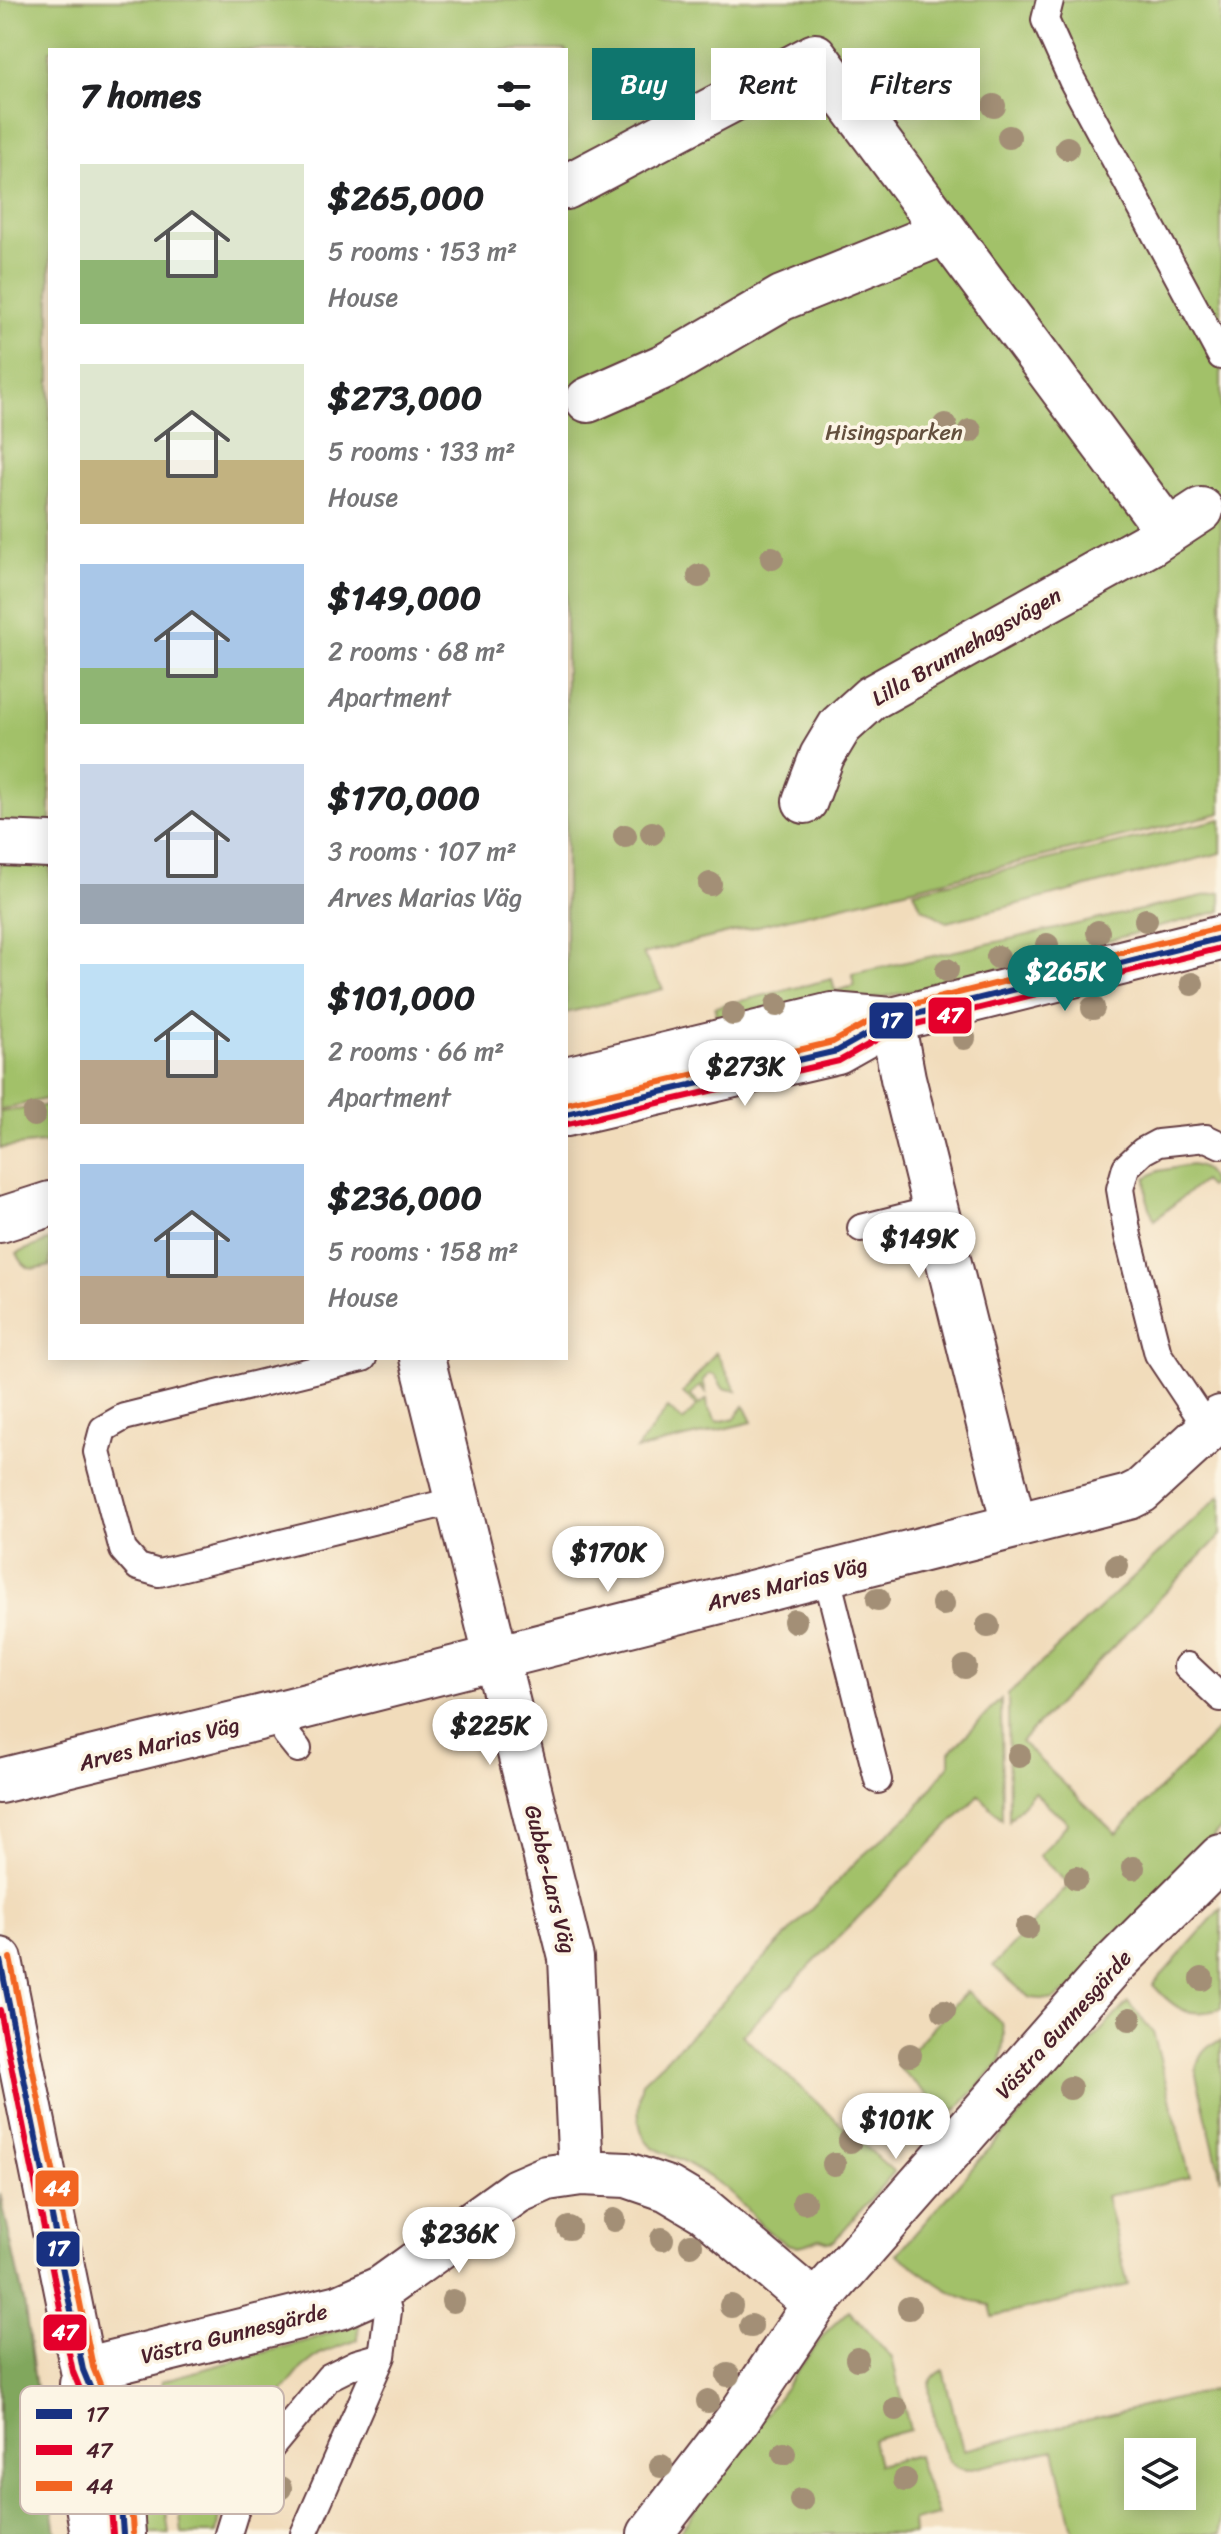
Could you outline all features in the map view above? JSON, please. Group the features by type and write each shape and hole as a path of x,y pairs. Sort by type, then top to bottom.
{"street":[{"name":"Lilla Brunnehagsvägen","path":"568,186 815,56 945,232 1185,521 871,698 840,726 822,756 805,801"},
{"path":"588,400 667,365 782,298 945,232"},
{"path":"0,843 48,845"},
{"path":"568,1114 837,1051 892,1020 1221,938"},
{"path":"568,1079 832,1015 892,1020"},
{"path":"892,1020 903,1078 1014,1525"},
{"path":"0,1220 48,1205"},
{"name":"Gubbe-Lars Väg","path":"423,1360 498,1657 514,1778 530,1841 571,1958 581,2173"},
{"name":"Arves Marias Väg","path":"0,1781 289,1731 498,1657 1129,1497 1141,1491 1215,1423"},
{"name":"Västra Gunnesgärde","path":"650,2534 738,2419 815,2304 1111,1967 1221,1857"},
{"path":"0,1960 83,2370 90,2386"},
{"name":"Västra Gunnesgärde","path":"83,2370 339,2307 382,2288 517,2191 547,2178 581,2173 627,2175 668,2189 705,2211 815,2304"},
{"path":"82,2386 83,2370"},
{"path":"89,2514 93,2534"},
{"path":"122,2514 123,2534"}],"lane":[{"path":"1050,0 1045,20 1072,80 1221,356"},
{"path":"1215,1423 1158,1354 1128,1236 1120,1189 1126,1167 1143,1151 1158,1143 1206,1138 1221,1145"},
{"path":"861,1228 936,1209"},
{"path":"355,1360 124,1417 103,1429 97,1452 123,1550 138,1567 159,1573 458,1500"},
{"path":"826,1573 878,1780"},
{"path":"1187,1666 1221,1698"},
{"path":"304,2534 382,2356 388,2311 382,2288"},
{"path":"284,2432 329,2377 357,2363 382,2356"},
{"path":"228,2534 234,2514"}],"green space":[{"name":"Hisingsparken","path":"0,0 1221,0 1221,813 643,954 663,989 568,1013 568,48 48,48 48,1098 0,1110"},
{"path":"1221,819 1221,853 947,922 921,907 914,891"},
{"path":"1221,892 1221,911 917,990 717,1030 715,1007 832,979 835,991 854,986 852,974"},
{"path":"48,1105 48,1142 0,1148 0,1112"},
{"path":"1191,1165 1205,1170 1212,1185 1209,1187 1203,1181 1154,1220 1147,1198 1146,1178 1158,1171"},
{"path":"48,1241 48,1266 34,1269 26,1266 17,1253"},
{"path":"716,1352 737,1391 723,1388 715,1375 709,1374 703,1380 706,1392 700,1386 690,1395 700,1405 707,1399 708,1408 717,1422 735,1418 744,1406 752,1422 636,1450 668,1408 683,1421 697,1406 683,1393"},
{"path":"1221,1495 1221,1535 1021,1742 1116,1834 1221,1726 1221,1829 1076,1985 1053,2000 1030,1998 993,1966 1069,1885 1039,1856 1068,1823 1034,1792 1009,1820 1008,1694"},
{"path":"1001,1699 1002,1819 979,1795 742,2035 894,2172 834,2241 820,2239 802,2245 789,2245 766,2230 717,2182 648,2142 641,2131 639,2118 642,2082 699,2027 859,1859 915,1810 950,1763 950,1752"},
{"path":"1221,1908 1221,2009 1199,2013 1183,2010 1153,1985"},
{"path":"967,1991 1002,2023 1001,2062 957,2109 945,2112 897,2066"},
{"path":"1128,2002 1153,2032 1190,2177 1106,2196 1128,2285 993,2317 990,2305 953,2292 897,2254 996,2141"},
{"path":"1221,2041 1221,2179 1196,2075 1202,2053"},
{"path":"0,2193 24,2302 36,2386 20,2386 20,2514 53,2514 56,2534 0,2534"},
{"path":"849,2310 892,2358 910,2430 872,2440 878,2465 917,2455 938,2515 913,2521 914,2534 678,2534 825,2333"},
{"path":"359,2323 358,2340 321,2353 302,2368 284,2390 284,2386 162,2386 161,2381"},
{"path":"943,2370 963,2450 1221,2388 1221,2534 1074,2534 1054,2450 967,2470 950,2462 943,2448 931,2399 930,2383"},
{"path":"137,2514 167,2514 169,2534 138,2534"},
{"path":"180,2514 219,2514 216,2534 182,2534"}],"transit line":[{"name":"44","path":"568,1104 833,1042 890,1010 1219,928"},
{"name":"17","path":"568,1114 837,1051 892,1020 1221,938"},
{"name":"47","path":"568,1124 839,1061 896,1029 1221,948"},
{"name":"44","path":"10,1958 93,2367 101,2386"},
{"name":"17","path":"0,1960 83,2370 90,2386"},
{"name":"47","path":"0,2010 73,2372 79,2386"},
{"name":"47","path":"111,2514 113,2534"},
{"name":"17","path":"122,2514 123,2534"},
{"name":"44","path":"132,2514 133,2533"}]}
